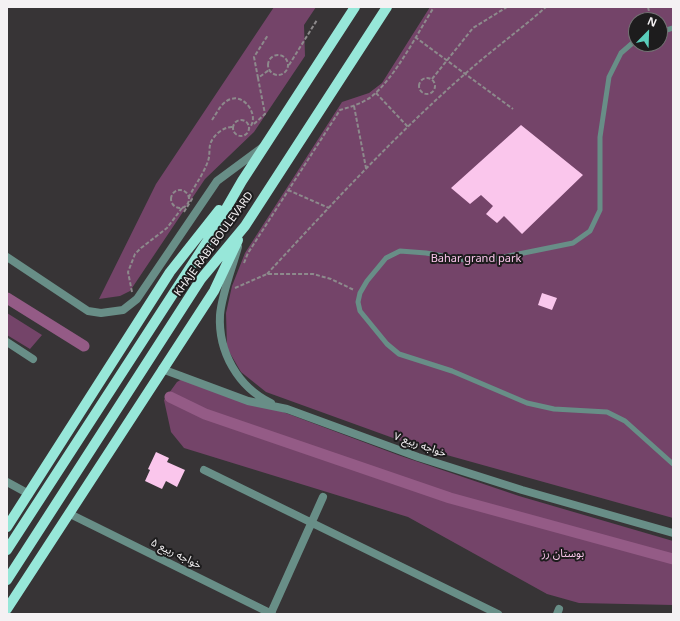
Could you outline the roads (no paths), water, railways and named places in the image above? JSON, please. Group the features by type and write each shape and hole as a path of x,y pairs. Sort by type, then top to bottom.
{"main road":[{"name":"KHAJE RABI BOULEVARD","path":"7,550 208,240 242,181 355,7"},
{"name":"KHAJE RABI BOULEVARD","path":"7,580 201,279 245,226 387,7"},
{"path":"7,526 29,494 170,272 242,181"},
{"path":"7,609 214,291 245,226"}],"street":[{"path":"7,257 88,311 101,313 123,310 137,299 217,181 265,145"},
{"path":"245,226 220,315 221,337 233,369 240,378 256,394 266,401 287,409"},
{"path":"7,342 33,359"},
{"name":"خواجه ربیع ۷","path":"162,369 248,401 287,409 418,457 507,485 673,533"},
{"path":"204,470 498,614"},
{"path":"7,482 29,494"},
{"path":"271,614 323,497"},
{"name":"خواجه ربیع ۵","path":"70,514 271,614"}],"lane":[{"path":"628,47 621,53 609,77 600,137 600,210 590,231 573,243 494,260 465,260 426,253 400,251 386,258 360,293 358,302 360,311 387,344 399,354 452,371 527,403 554,409 608,412 625,421 673,464"}],"waterway":[{"path":"7,298 84,346"},
{"path":"170,397 205,414 450,498 673,559"}],"park label":[{"name":"Bahar grand park","path":"476,259"},
{"name":"بوستان رز","path":"563,554"}]}
